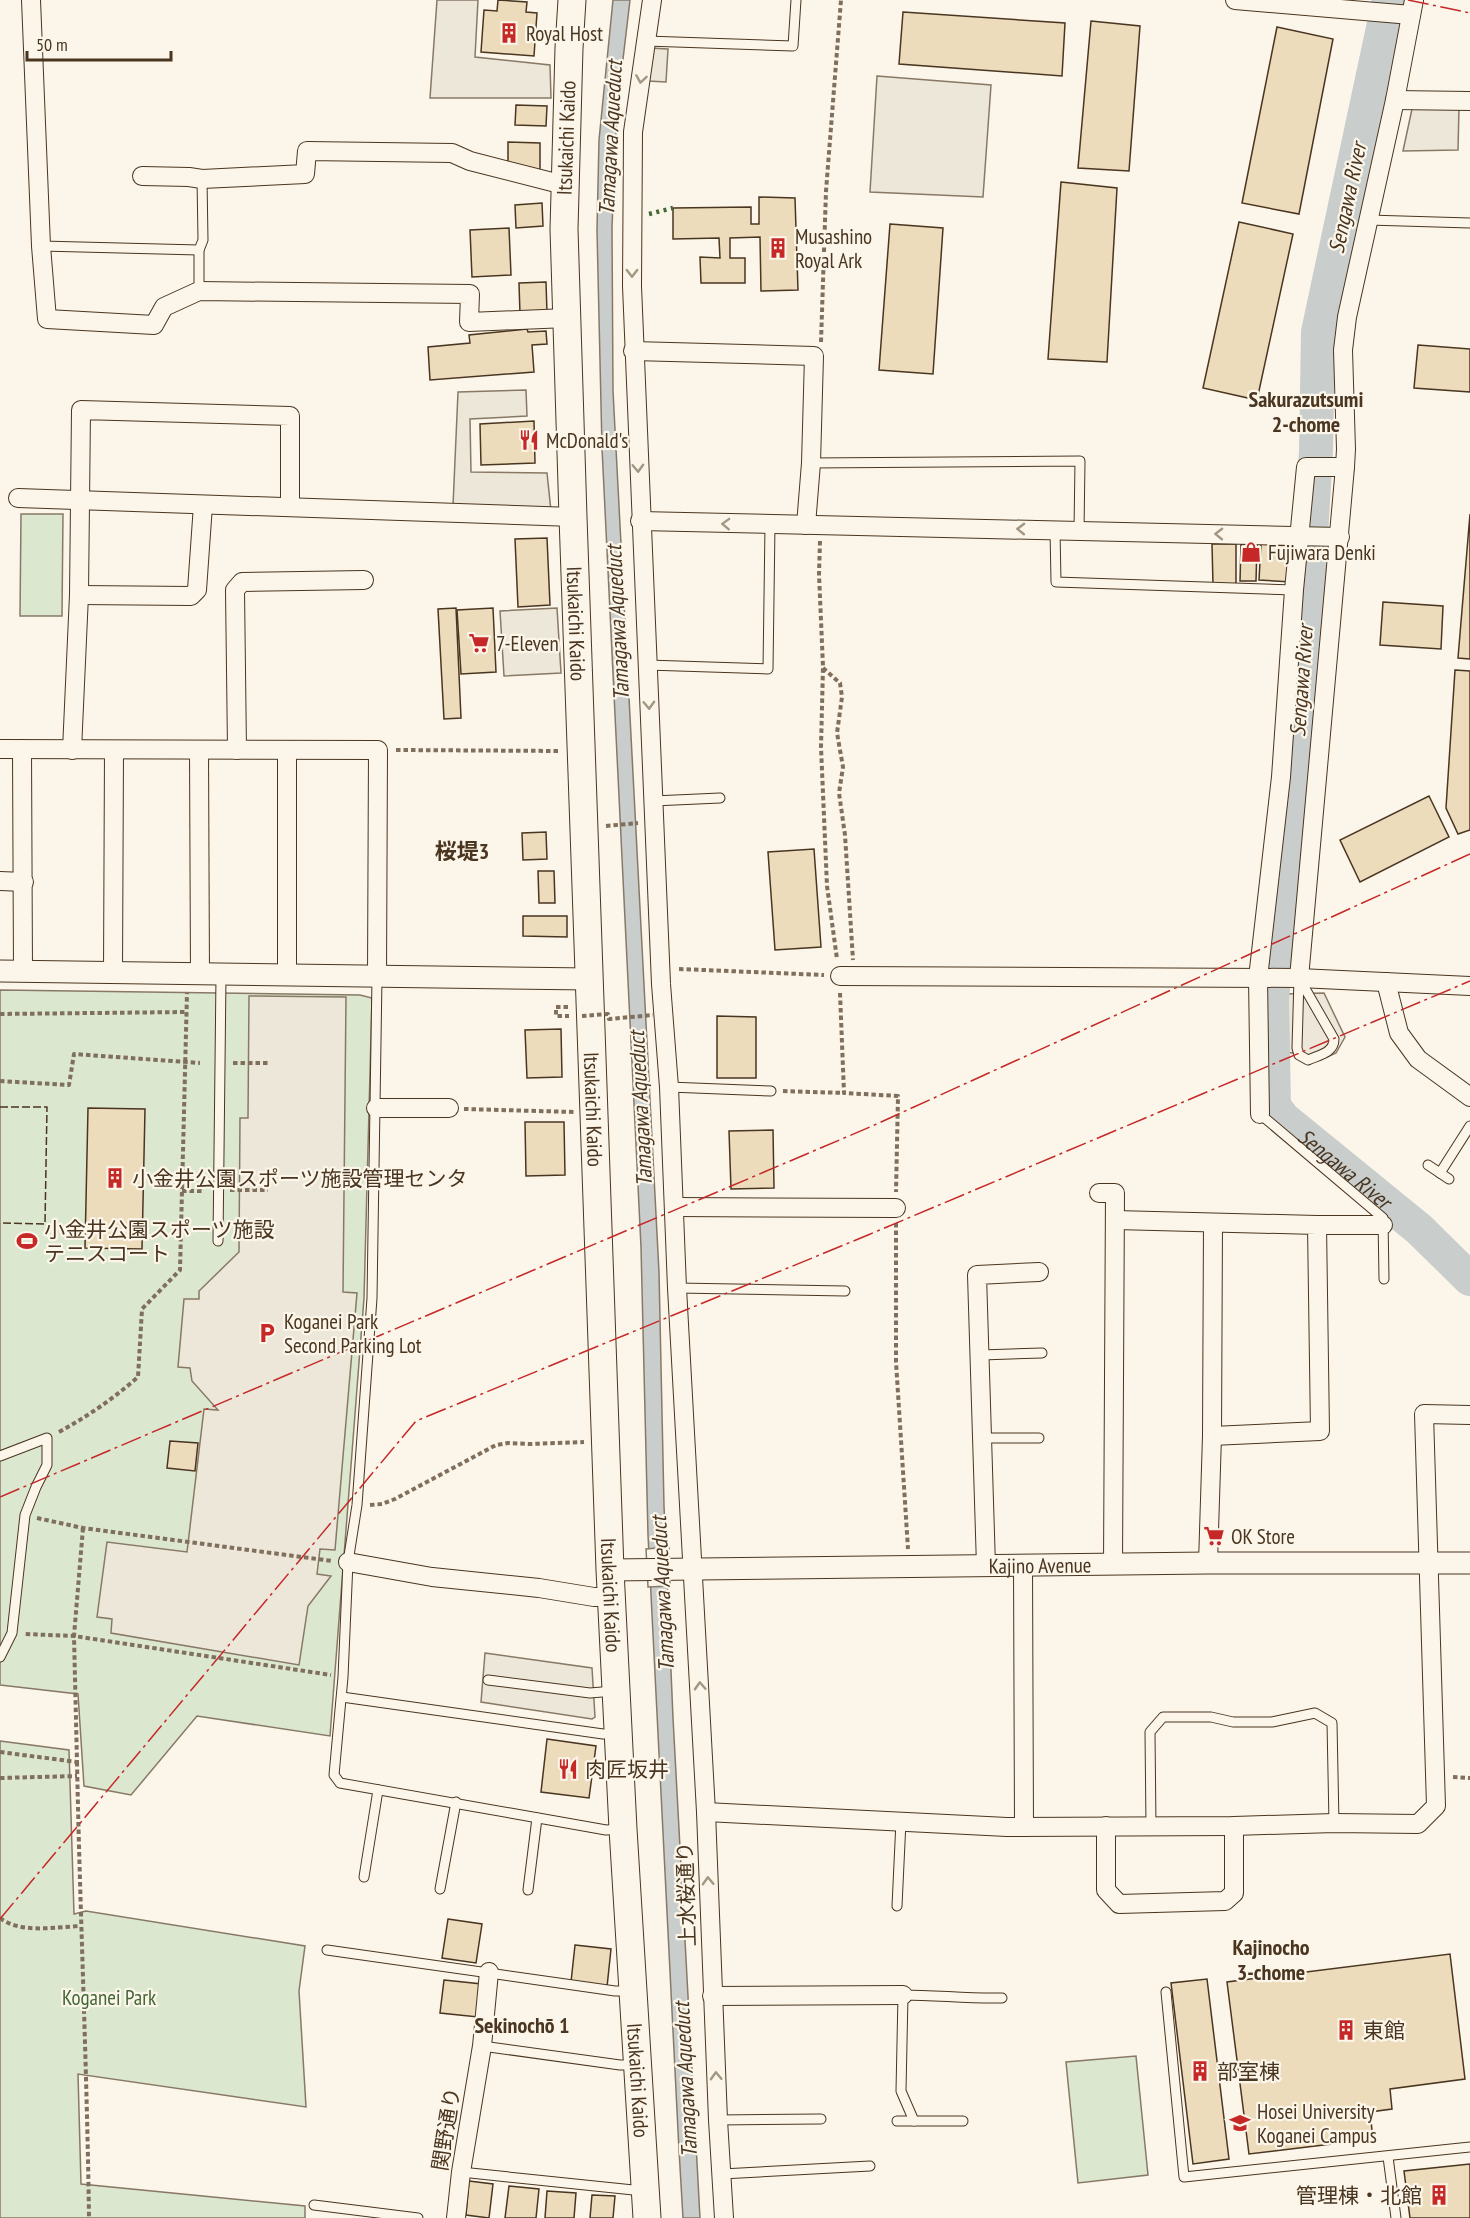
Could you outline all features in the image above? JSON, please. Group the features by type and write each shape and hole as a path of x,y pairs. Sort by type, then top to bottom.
{"main road":[{"name":"Itsukaichi Kaido","path":"572,0 564,185 573,517 610,1570 622,1829 647,2218"}],"street":[{"path":"32,0 41,246 47,319 154,325 164,307 200,291 470,294 469,322 567,318"},
{"name":"上水桜通り","path":"652,0 633,132 633,351 652,801 675,1207 687,1568 706,1812 712,1996 724,2218"},
{"path":"1235,0 1370,10 1407,9 1395,100 1347,317 1343,350 1346,449 1340,537 1294,978"},
{"path":"1395,100 1470,101"},
{"path":"142,176 202,179 305,174 307,151 452,153 470,161 564,185"},
{"path":"633,351 814,356 811,463 814,525"},
{"path":"72,750 79,595 81,410 290,416 290,506"},
{"path":"1260,1114 1258,978 1281,777 1294,590 1306,467 1345,467"},
{"path":"18,498 573,517"},
{"path":"79,595 191,596 197,590 203,505"},
{"path":"640,521 1340,537"},
{"path":"237,750 235,590 242,582 364,580"},
{"path":"0,749 378,750 377,977"},
{"path":"22,750 23,972"},
{"path":"113,973 114,750"},
{"path":"199,750 203,975"},
{"path":"287,750 288,976"},
{"path":"0,881 24,882"},
{"path":"0,971 590,979"},
{"path":"847,976 1294,978 1470,986"},
{"path":"1386,982 1399,1033 1418,1059 1470,1097"},
{"path":"376,1108 449,1108"},
{"path":"1099,1193 1115,1193 1113,1565"},
{"path":"675,1207 896,1208"},
{"path":"1115,1220 1383,1225"},
{"path":"1208,1563 1212,1436 1213,1223"},
{"path":"1212,1436 1320,1431 1317,1225"},
{"path":"986,1566 984,1438 977,1275 1039,1272"},
{"path":"706,1812 1024,1827 1418,1824 1436,1806 1424,1414 1470,1415"},
{"path":"348,1562 432,1577 539,1588 594,1598 612,1597"},
{"name":"Kajino Avenue","path":"610,1570 1208,1563 1470,1563"},
{"path":"1023,1565 1024,1827"},
{"path":"1106,1826 1106,1890 1119,1904 1225,1901 1234,1893 1234,1826"},
{"name":"関野通り","path":"456,2218 461,2172 482,2046 489,1972"},
{"path":"712,1996 903,1995"}],"lane":[{"path":"646,41 793,46 796,0"},
{"path":"200,291 199,250 204,240 202,179"},
{"path":"1368,220 1470,223"},
{"path":"41,246 199,250"},
{"path":"811,463 1080,461 1079,531"},
{"path":"647,665 768,669 770,525"},
{"path":"1055,530 1056,582 1294,590"},
{"path":"652,801 720,798"},
{"path":"203,975 218,1241"},
{"path":"377,977 372,1299 357,1505 348,1562 342,1697 333,1774 340,1783 606,1830 622,1829"},
{"path":"1294,978 1334,1039 1332,1049 1308,1060 1299,1055 1297,1048 1294,978"},
{"path":"669,1087 771,1091"},
{"path":"1260,1114 1383,1218 1384,1279"},
{"path":"1440,1173 1470,1126"},
{"path":"1428,1165 1449,1179"},
{"path":"677,1288 845,1291"},
{"path":"981,1355 1042,1353"},
{"path":"0,1456 46,1438 47,1466 25,1515 12,1633 0,1657"},
{"path":"984,1438 1039,1438"},
{"path":"488,1680 590,1693 616,1691"},
{"path":"342,1697 603,1734 618,1733"},
{"path":"1151,1826 1150,1732 1163,1717 1211,1717 1233,1722 1272,1722 1315,1713 1332,1724 1334,1823"},
{"path":"364,1877 378,1790"},
{"path":"440,1889 456,1802"},
{"path":"528,1890 537,1818"},
{"path":"897,1906 901,1821"},
{"path":"327,1950 615,1991 632,1991"},
{"path":"1166,1992 1184,2177 1470,2147"},
{"path":"914,2121 901,2091 903,1995 939,1995 966,2000 1002,1998"},
{"path":"482,2046 620,2065 636,2065"},
{"path":"718,2120 821,2119"},
{"path":"897,2121 963,2121"},
{"path":"1388,2157 1396,2218"},
{"path":"722,2174 870,2166"},
{"path":"461,2172 646,2192"},
{"path":"314,2205 418,2218"}],"path":[{"path":"821,345 826,191 841,0"},
{"path":"814,525 819,574 823,667 821,747 827,886 847,976"},
{"path":"823,667 840,683 842,697 837,733 843,767 839,793 845,835 847,976 844,1094"},
{"path":"378,750 581,751"},
{"path":"605,826 643,823"},
{"path":"662,968 847,976"},
{"path":"46,1438 104,1406 138,1377 142,1309 180,1270 187,1012 203,975"},
{"path":"0,1014 187,1012"},
{"path":"582,1016 608,1014 609,1019 653,1015"},
{"path":"0,1081 69,1085 74,1054 200,1063"},
{"path":"229,1063 270,1063"},
{"path":"771,1091 898,1096 896,1362 909,1567"},
{"path":"449,1108 594,1113"},
{"path":"230,1190 268,1190"},
{"path":"182,1191 202,1191"},
{"path":"357,1505 382,1504 394,1499 496,1445 606,1440"},
{"path":"25,1515 83,1528 348,1562"},
{"path":"83,1528 74,1636 89,2218"},
{"path":"12,1633 74,1636 343,1677"},
{"path":"0,1752 77,1762"},
{"path":"0,1779 77,1776"},
{"path":"0,1918 17,1926 46,1928 80,1926"}],"green space":[{"path":"21,514 63,514 62,616 20,616"},
{"path":"0,990 360,995 372,998 364,1298 330,1736 197,1716 131,1795 84,1786 78,1694 0,1685"},
{"name":"Koganei Park","path":"0,1741 69,1750 74,1914 86,1911 305,1946 299,1991 306,2107 78,2074 81,2184 305,2206 305,2218 0,2218"},
{"path":"1136,2056 1148,2175 1078,2183 1066,2062"}],"shaded area":[{"path":"437,0 478,0 475,57 550,65 551,98 430,98"},
{"path":"650,48 668,49 666,82 648,81"},
{"path":"877,76 991,85 983,197 870,192"},
{"path":"1459,107 1458,150 1403,151 1412,109"},
{"path":"526,390 527,416 470,419 471,472 547,473 551,511 453,506 458,392"},
{"path":"557,608 561,673 504,676 500,611"},
{"path":"1324,993 1345,1037 1336,1053 1309,1063 1293,1053 1280,1052 1283,994"},
{"name":"Koganei Park Second Parking Lot","path":"249,996 346,997 343,1292 357,1293 335,1550 320,1549 317,1574 331,1576 308,1606 299,1665 111,1633 112,1619 97,1617 107,1542 187,1552 204,1409 218,1410 192,1381 190,1368 178,1367 184,1299 199,1299 199,1291 239,1252 240,1118 248,1118"},
{"path":"485,1653 592,1668 595,1717 592,1719 481,1702"}],"water":[{"name":"Tamagawa Aqueduct","path":"613,0 630,0 617,110 612,227 613,391 659,1272 664,1506 673,1718 700,2218 683,2218 679,2150 648,1535 641,1247 602,448 597,230 599,140"}],"pier":[{"path":"669,1547 670,1586 648,1587 646,1549"}],"building":[{"name":"Royal Host","path":"498,0 527,2 526,12 537,13 534,56 481,52 484,10 497,11"},
{"path":"903,12 1065,23 1062,76 899,64"},
{"path":"1091,21 1140,26 1129,171 1078,168"},
{"path":"1277,27 1333,39 1299,214 1242,203"},
{"path":"516,105 547,106 546,126 515,125"},
{"path":"508,142 540,143 540,172 508,166"},
{"path":"1061,182 1117,188 1107,362 1048,359"},
{"name":"Musashino Royal Ark","path":"759,197 795,198 798,290 761,291 760,237 730,238 730,258 745,258 745,283 701,283 700,257 720,258 719,238 673,239 673,208 751,207 751,224 759,224"},
{"path":"542,203 543,226 516,228 515,205"},
{"path":"1239,222 1293,234 1257,400 1203,388"},
{"path":"890,224 943,228 933,374 879,370"},
{"path":"509,228 511,275 472,277 470,230"},
{"path":"546,282 547,313 520,314 519,283"},
{"path":"527,329 528,332 546,331 547,344 532,345 534,372 430,380 428,347 470,343 469,335"},
{"path":"1418,345 1470,349 1470,392 1414,388"},
{"path":"534,421 535,463 481,465 480,424"},
{"path":"1470,514 1470,659 1458,658"},
{"path":"547,538 550,605 518,607 515,539"},
{"path":"1212,544 1236,544 1236,585 1213,585"},
{"path":"1241,544 1257,544 1256,581 1240,581"},
{"path":"1261,544 1294,546 1292,582 1259,580"},
{"path":"1383,602 1443,606 1441,649 1380,645"},
{"path":"456,608 461,718 444,719 438,609"},
{"path":"493,608 496,672 461,674 457,610"},
{"path":"1455,670 1470,671 1470,830 1458,834 1446,808"},
{"path":"1429,796 1449,837 1360,882 1340,840"},
{"path":"546,832 547,859 523,860 522,833"},
{"path":"814,849 821,947 775,950 768,852"},
{"path":"538,871 554,871 555,903 539,903"},
{"path":"523,916 567,916 567,937 523,936"},
{"path":"717,1016 756,1017 756,1078 717,1078"},
{"path":"561,1029 562,1077 527,1078 525,1030"},
{"name":"小金井公園スポーツ施設管理センタ","path":"88,1108 145,1109 142,1249 85,1248"},
{"path":"525,1122 564,1122 565,1175 526,1176"},
{"path":"773,1130 774,1188 731,1189 729,1131"},
{"path":"170,1441 198,1443 195,1471 167,1468"},
{"name":"肉匠坂井","path":"547,1739 596,1746 589,1798 541,1792"},
{"path":"448,1919 482,1924 476,1963 442,1958"},
{"path":"575,1945 611,1949 607,1987 571,1982"},
{"name":"東館","path":"1450,1954 1465,2079 1390,2089 1392,2109 1370,2112 1373,2139 1249,2154 1227,1982"},
{"name":"部室棟","path":"1207,1979 1229,2159 1193,2164 1171,1983"},
{"path":"444,1980 482,1984 478,2017 440,2013"},
{"name":"管理棟・北館","path":"1470,2164 1470,2218 1410,2218 1404,2171"},
{"path":"469,2181 493,2184 489,2218 466,2215"},
{"path":"509,2186 539,2189 536,2218 505,2218"},
{"path":"547,2191 576,2193 574,2218 545,2218"},
{"path":"592,2195 615,2196 613,2218 590,2218"}],"waterway":[{"name":"Sengawa River","path":"1389,0 1318,332 1316,451 1302,691 1272,999 1274,1106 1284,1119 1419,1229 1470,1279"}],"hedge":[{"path":"649,214 673,208"}],"fence":[{"path":"0,1107 47,1107 45,1224 0,1223"}],"power":[{"path":"1408,0 1470,13"},
{"path":"0,1497 870,1127 1470,854"},
{"path":"0,1919 416,1421 868,1235 1470,981"}],"place":[{"name":"Royal Host","path":"509,33"},
{"name":"Musashino Royal Ark","path":"778,248"},
{"name":"McDonald's","path":"529,440"},
{"name":"Fujiwara Denki","path":"1251,552"},
{"name":"7-Eleven","path":"479,643"},
{"name":"小金井公園スポーツ施設管理センタ","path":"115,1178"},
{"name":"小金井公園スポーツ施設 テニスコート","path":"27,1241"},
{"name":"Koganei Park Second Parking Lot","path":"267,1333"},
{"name":"OK Store","path":"1214,1536"},
{"name":"肉匠坂井","path":"568,1769"},
{"name":"東館","path":"1346,2030"},
{"name":"部室棟","path":"1200,2071"},
{"name":"Hosei University Koganei Campus","path":"1240,2123"},
{"name":"管理棟・北館","path":"1439,2195"}],"district":[{"name":"Sakurazutsumi 2-chome","path":"1306,412"},
{"name":"桜堤3","path":"462,851"},
{"name":"Kajinocho 3-chome","path":"1271,1960"},
{"name":"Sekinochō 1","path":"522,2025"}]}
